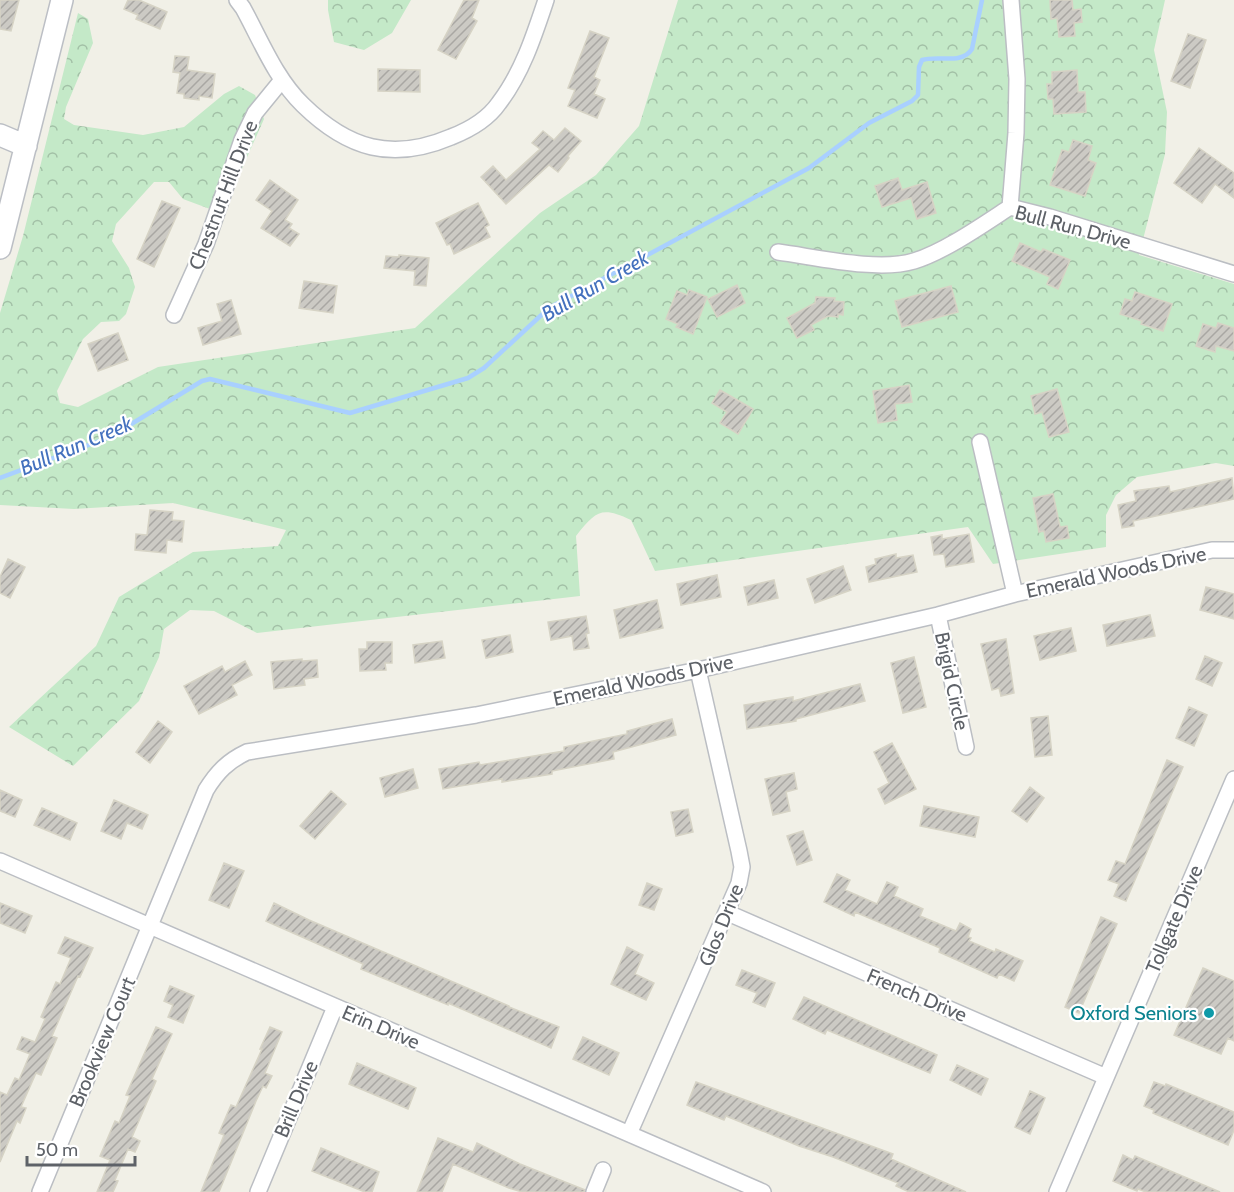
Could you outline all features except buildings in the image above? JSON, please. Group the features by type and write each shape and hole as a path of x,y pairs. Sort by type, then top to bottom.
{"street":[{"path":"0,248 62,0"},
{"path":"237,0 282,80 302,104 325,124 354,141 374,148 393,151 432,146 469,130 498,105 520,70 546,0"},
{"path":"1010,207 1016,133 1017,79 1011,0"},
{"name":"Chestnut Hill Drive","path":"174,315 206,244 242,140 255,113 282,80"},
{"path":"0,135 26,146"},
{"name":"Bull Run Drive","path":"778,252 877,265 914,261 947,245 1010,207 1061,220 1234,274"},
{"path":"980,442 1015,594"},
{"name":"Emerald Woods Drive","path":"150,925 206,790 218,771 232,759 248,752 476,715 698,670 938,615 1015,594 1212,550 1234,550"},
{"name":"Brigid Circle","path":"938,615 966,747"},
{"name":"Glos Drive","path":"629,1134 728,913 742,867 698,670"},
{"name":"Tollgate Drive","path":"1057,1192 1234,779"},
{"name":"Erin Drive","path":"0,861 764,1192"},
{"name":"French Drive","path":"728,913 1106,1077"},
{"name":"Brookview Court","path":"40,1192 150,925"},
{"name":"Brill Drive","path":"258,1192 335,1007"},
{"path":"594,1192 603,1170"}],"green space":[{"path":"328,0 411,0 392,33 364,50 334,42"},
{"path":"678,0 1165,0 1154,50 1167,112 1165,154 1139,255 1234,284 1234,466 1216,463 1137,477 1116,495 1106,515 1106,547 993,564 968,527 655,571 631,520 613,513 600,513 594,516 576,536 580,596 257,633 214,611 190,610 164,629 159,657 139,701 73,766 9,727 96,646 119,597 193,552 278,546 286,530 173,503 74,509 0,505 0,313 23,236 78,13 88,19 93,43 66,107 64,119 74,125 143,135 184,127 224,94 239,86 255,95 264,119 229,198 210,209 183,199 169,182 154,182 116,224 112,241 129,268 135,287 126,314 119,321 101,322 83,339 57,391 60,403 78,407 158,367 415,328 540,213 596,175 639,126"}],"waterway":[{"name":"Bull Run Creek","path":"0,478 110,437 202,381 210,379 350,413 468,378 484,368 549,308 809,168 869,123 912,101 918,95 919,67 922,60 962,57 972,49 982,0"}],"place":[{"name":"Oxford Seniors","path":"1209,1013"}]}
